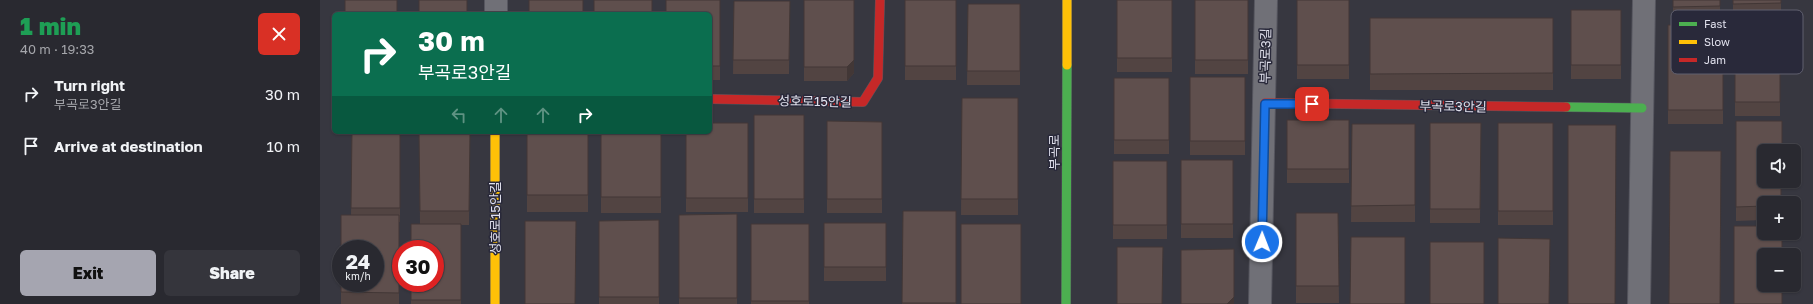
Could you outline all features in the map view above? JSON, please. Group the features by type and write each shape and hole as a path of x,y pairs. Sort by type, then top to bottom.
{"street":[{"path":"496,0 496,12"},
{"name":"성호로15안길","path":"712,99 863,102 878,78 880,0"},
{"name":"부곡로","path":"1066,304 1067,0"},
{"name":"부곡로3길","path":"1260,304 1266,0"},
{"path":"1639,304 1644,0"},
{"name":"부곡로3안길","path":"1265,104 1642,108"},
{"name":"성호로15안길","path":"494,304 495,134"}],"building":[{"path":"345,0 397,0 397,12 345,12"},
{"path":"419,0 467,0 467,12 419,12"},
{"path":"529,0 583,0 583,12 529,12"},
{"path":"594,0 652,0 652,12 594,12"},
{"path":"666,0 720,0 720,66 712,66 712,12 666,12"},
{"path":"804,0 854,0 854,60 847,67 804,67"},
{"path":"905,0 956,0 956,66 905,66"},
{"path":"1117,0 1172,0 1172,58 1117,58"},
{"path":"1195,0 1248,0 1248,60 1195,60"},
{"path":"1297,0 1349,0 1349,65 1297,65"},
{"path":"1673,0 1720,0 1720,6 1673,7"},
{"path":"1733,0 1781,0 1781,3 1733,4"},
{"path":"734,1 790,1 789,60 733,60"},
{"path":"968,4 1020,4 1020,71 967,71"},
{"path":"1571,10 1621,10 1621,65 1571,65"},
{"path":"1370,18 1553,18 1553,73 1370,74"},
{"path":"1668,25 1671,25 1671,74 1723,74 1723,110 1668,110"},
{"path":"1735,74 1780,74 1780,102 1735,102"},
{"path":"1190,77 1245,77 1245,141 1190,141"},
{"path":"1114,78 1169,78 1169,140 1114,140"},
{"path":"962,98 1018,98 1018,199 961,199"},
{"path":"754,115 804,115 804,199 754,199"},
{"path":"1287,120 1349,120 1349,169 1287,169"},
{"path":"827,121 882,122 882,199 827,199"},
{"path":"1736,121 1782,121 1782,144 1757,144 1757,188 1781,188 1781,196 1757,196 1757,206 1736,207"},
{"path":"712,123 748,123 748,198 686,198 686,134 712,134"},
{"path":"1430,123 1481,123 1480,209 1430,209"},
{"path":"1498,123 1553,123 1553,211 1498,211"},
{"path":"1352,124 1415,124 1415,205 1351,206"},
{"path":"1568,125 1616,125 1615,304 1568,304"},
{"path":"352,134 400,134 400,208 351,208"},
{"path":"419,134 470,134 469,211 420,211"},
{"path":"527,134 588,134 588,195 527,195"},
{"path":"601,134 661,134 661,197 601,197"},
{"path":"1670,151 1721,151 1720,304 1669,304"},
{"path":"1181,160 1233,160 1233,224 1181,224"},
{"path":"1113,161 1167,161 1167,225 1113,225"},
{"path":"903,211 956,211 956,303 902,303"},
{"path":"1296,213 1338,213 1339,286 1296,286"},
{"path":"737,214 737,298 679,298 679,215"},
{"path":"341,215 399,215 399,240 392,240 392,292 399,293 341,292 384,292 384,240 341,240"},
{"path":"659,220 659,297 599,297 599,221"},
{"path":"525,221 576,221 575,304 525,304"},
{"path":"824,223 886,223 886,267 824,267"},
{"path":"411,224 461,224 461,300 411,300 411,292 444,292 444,240 411,240"},
{"path":"751,224 809,224 809,301 751,301"},
{"path":"961,224 1021,224 1021,304 961,304"},
{"path":"1734,226 1757,226 1757,240 1782,240 1782,248 1757,248 1757,292 1782,292 1782,304 1734,304"},
{"path":"1351,237 1405,237 1405,304 1350,304"},
{"path":"1498,238 1550,239 1549,304 1498,304"},
{"path":"1430,242 1484,242 1484,304 1430,304"},
{"path":"1117,247 1163,247 1162,304 1117,304"},
{"path":"1234,249 1234,297 1227,304 1181,304 1181,250"}],"traffic: fast":[{"path":"1066,304 1067,65"},
{"path":"1566,107 1642,108"}],"traffic: slow":[{"path":"1067,0 1067,65"},
{"path":"495,134 495,304"}],"traffic: jam":[{"path":"712,99 863,102 878,78 880,0"},
{"path":"1265,103 1566,107"}],"route":[{"path":"1262,242 1265,104 1312,104"}]}
